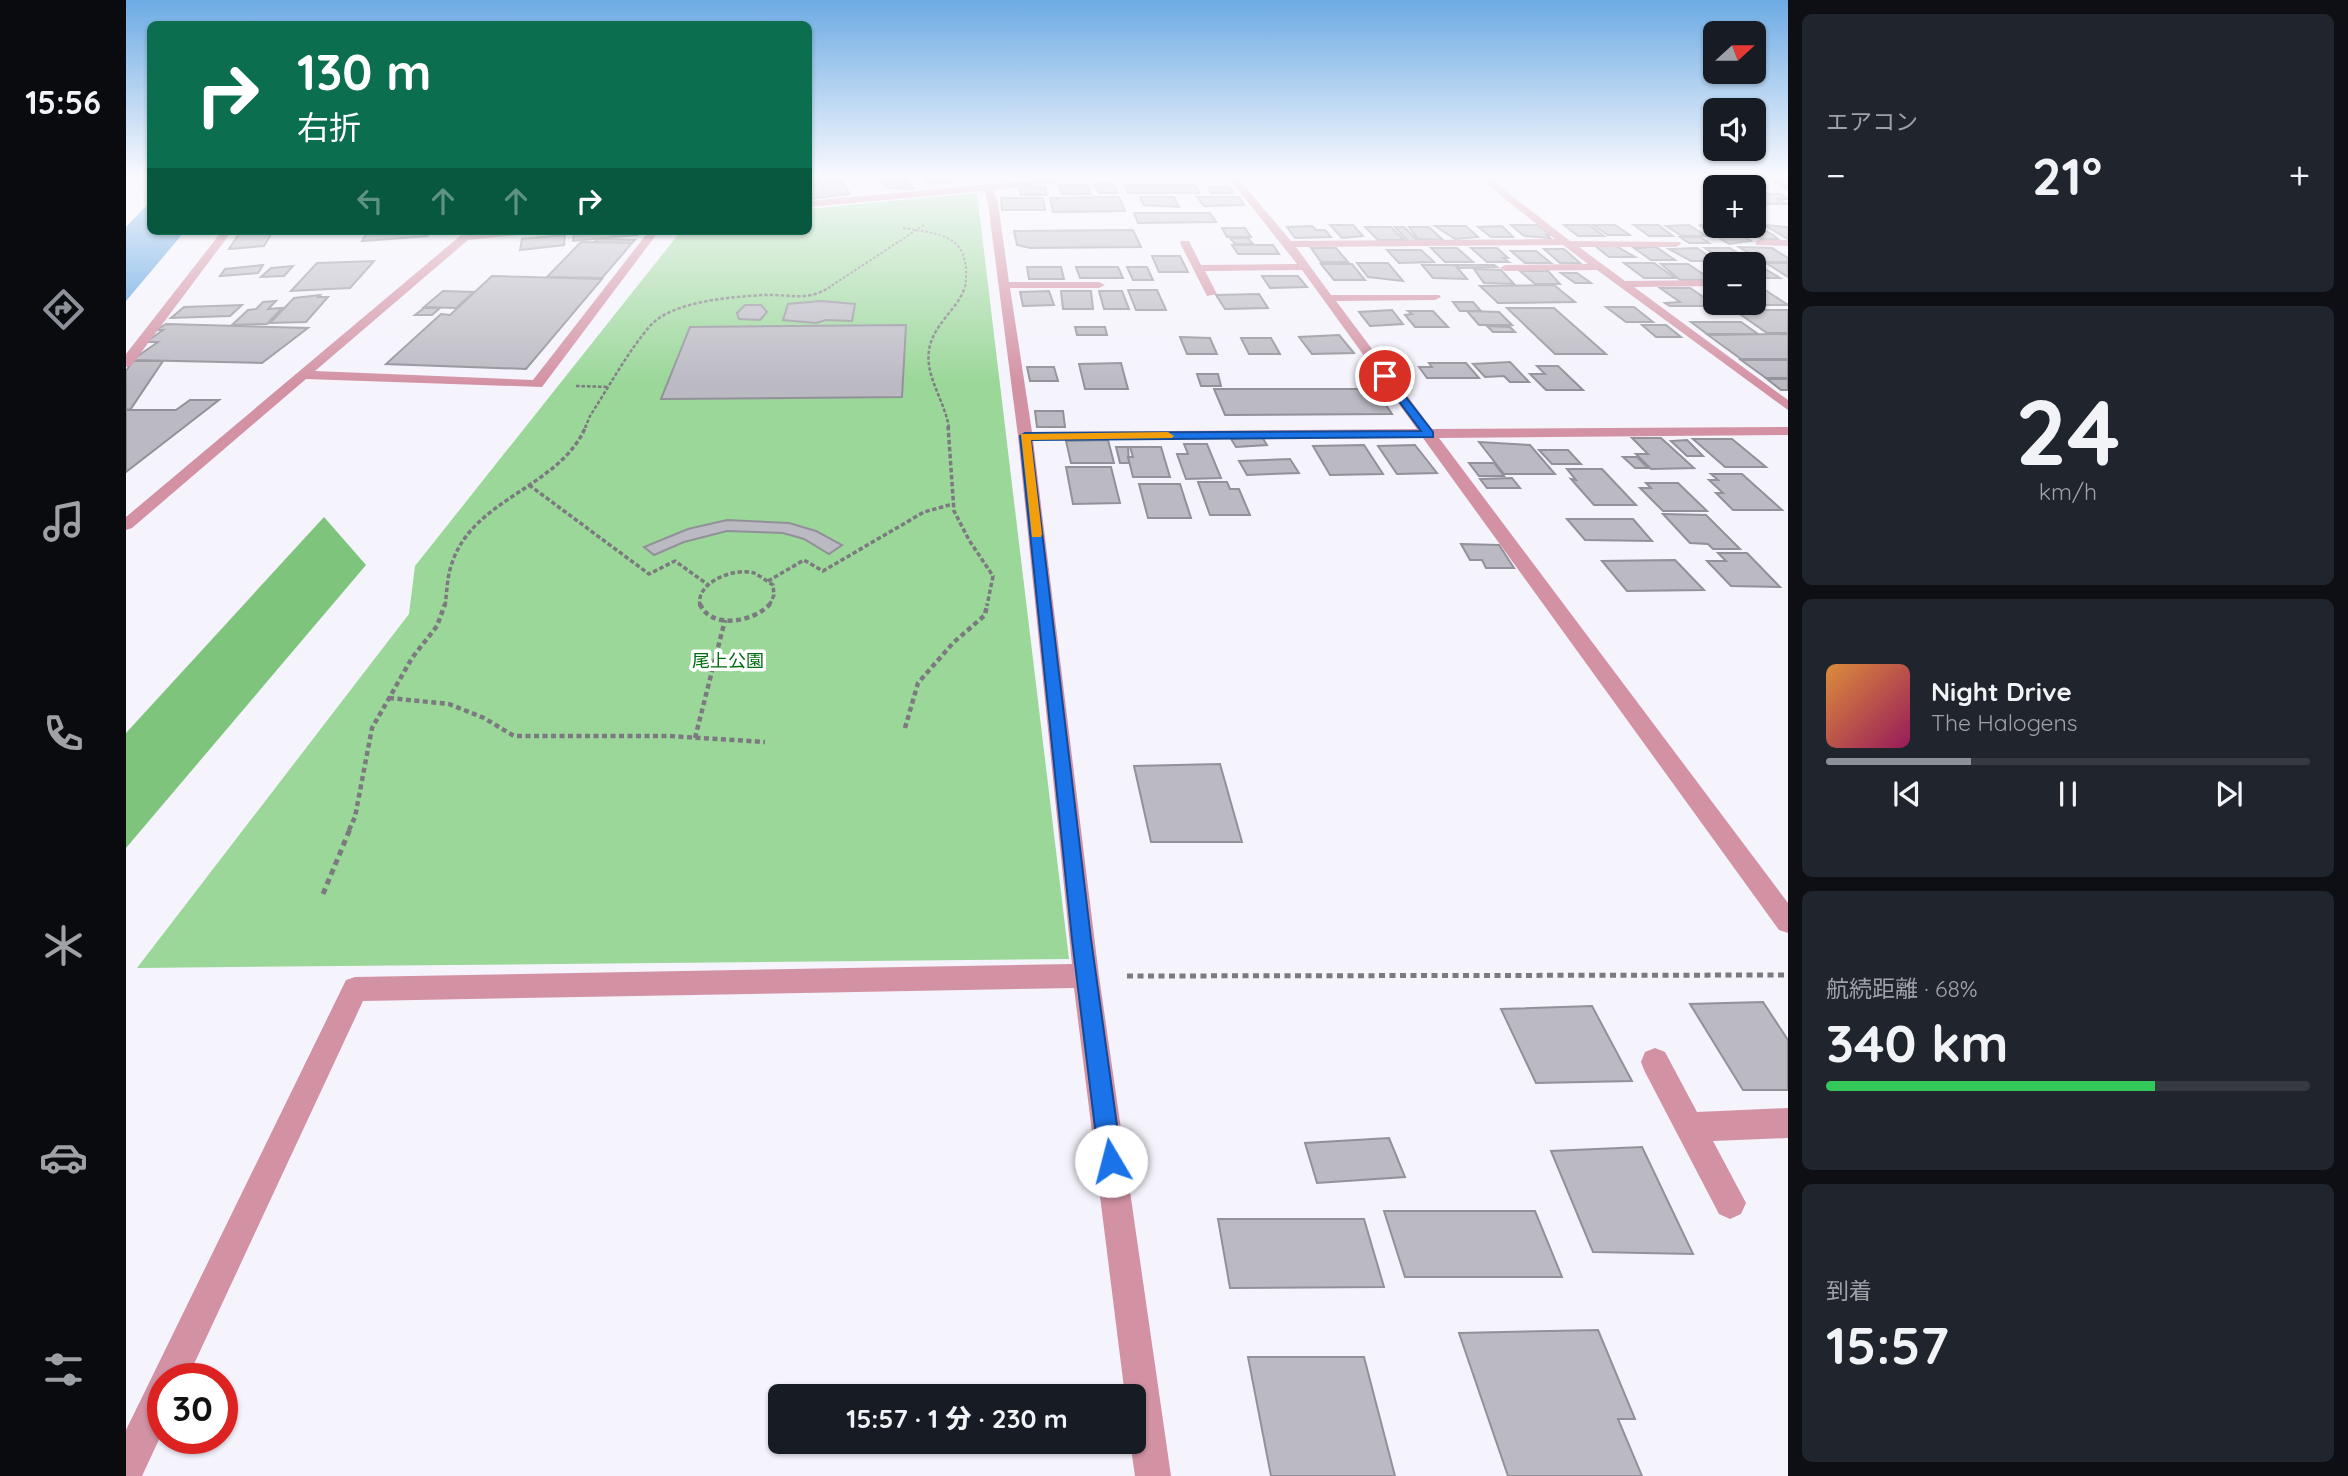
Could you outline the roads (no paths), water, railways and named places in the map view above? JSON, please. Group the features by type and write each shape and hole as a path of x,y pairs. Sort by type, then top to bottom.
{"street":[{"path":"126,363 216,246"},
{"path":"126,525 454,246"},
{"path":"304,375 537,384 643,246"},
{"path":"999,246 1025,436 1086,976 1153,1476"},
{"path":"1186,246 1211,294"},
{"path":"1289,246 1788,922"},
{"path":"1570,246 1788,406"},
{"path":"1198,268 1304,267"},
{"path":"1505,268 1598,267"},
{"path":"1423,284 1447,310"},
{"path":"1623,284 1703,284"},
{"path":"1004,285 1099,285"},
{"path":"1326,298 1435,296"},
{"path":"1025,436 1788,431"},
{"path":"177,1363 355,989 1086,976"},
{"path":"1655,1062 1730,1203"},
{"path":"1690,1127 1788,1123"},
{"path":"126,1469 147,1425"}],"water":[{"path":"126,246 172,246 126,301"}],"park label":[{"name":"尾上公園","path":"728,660"}]}
